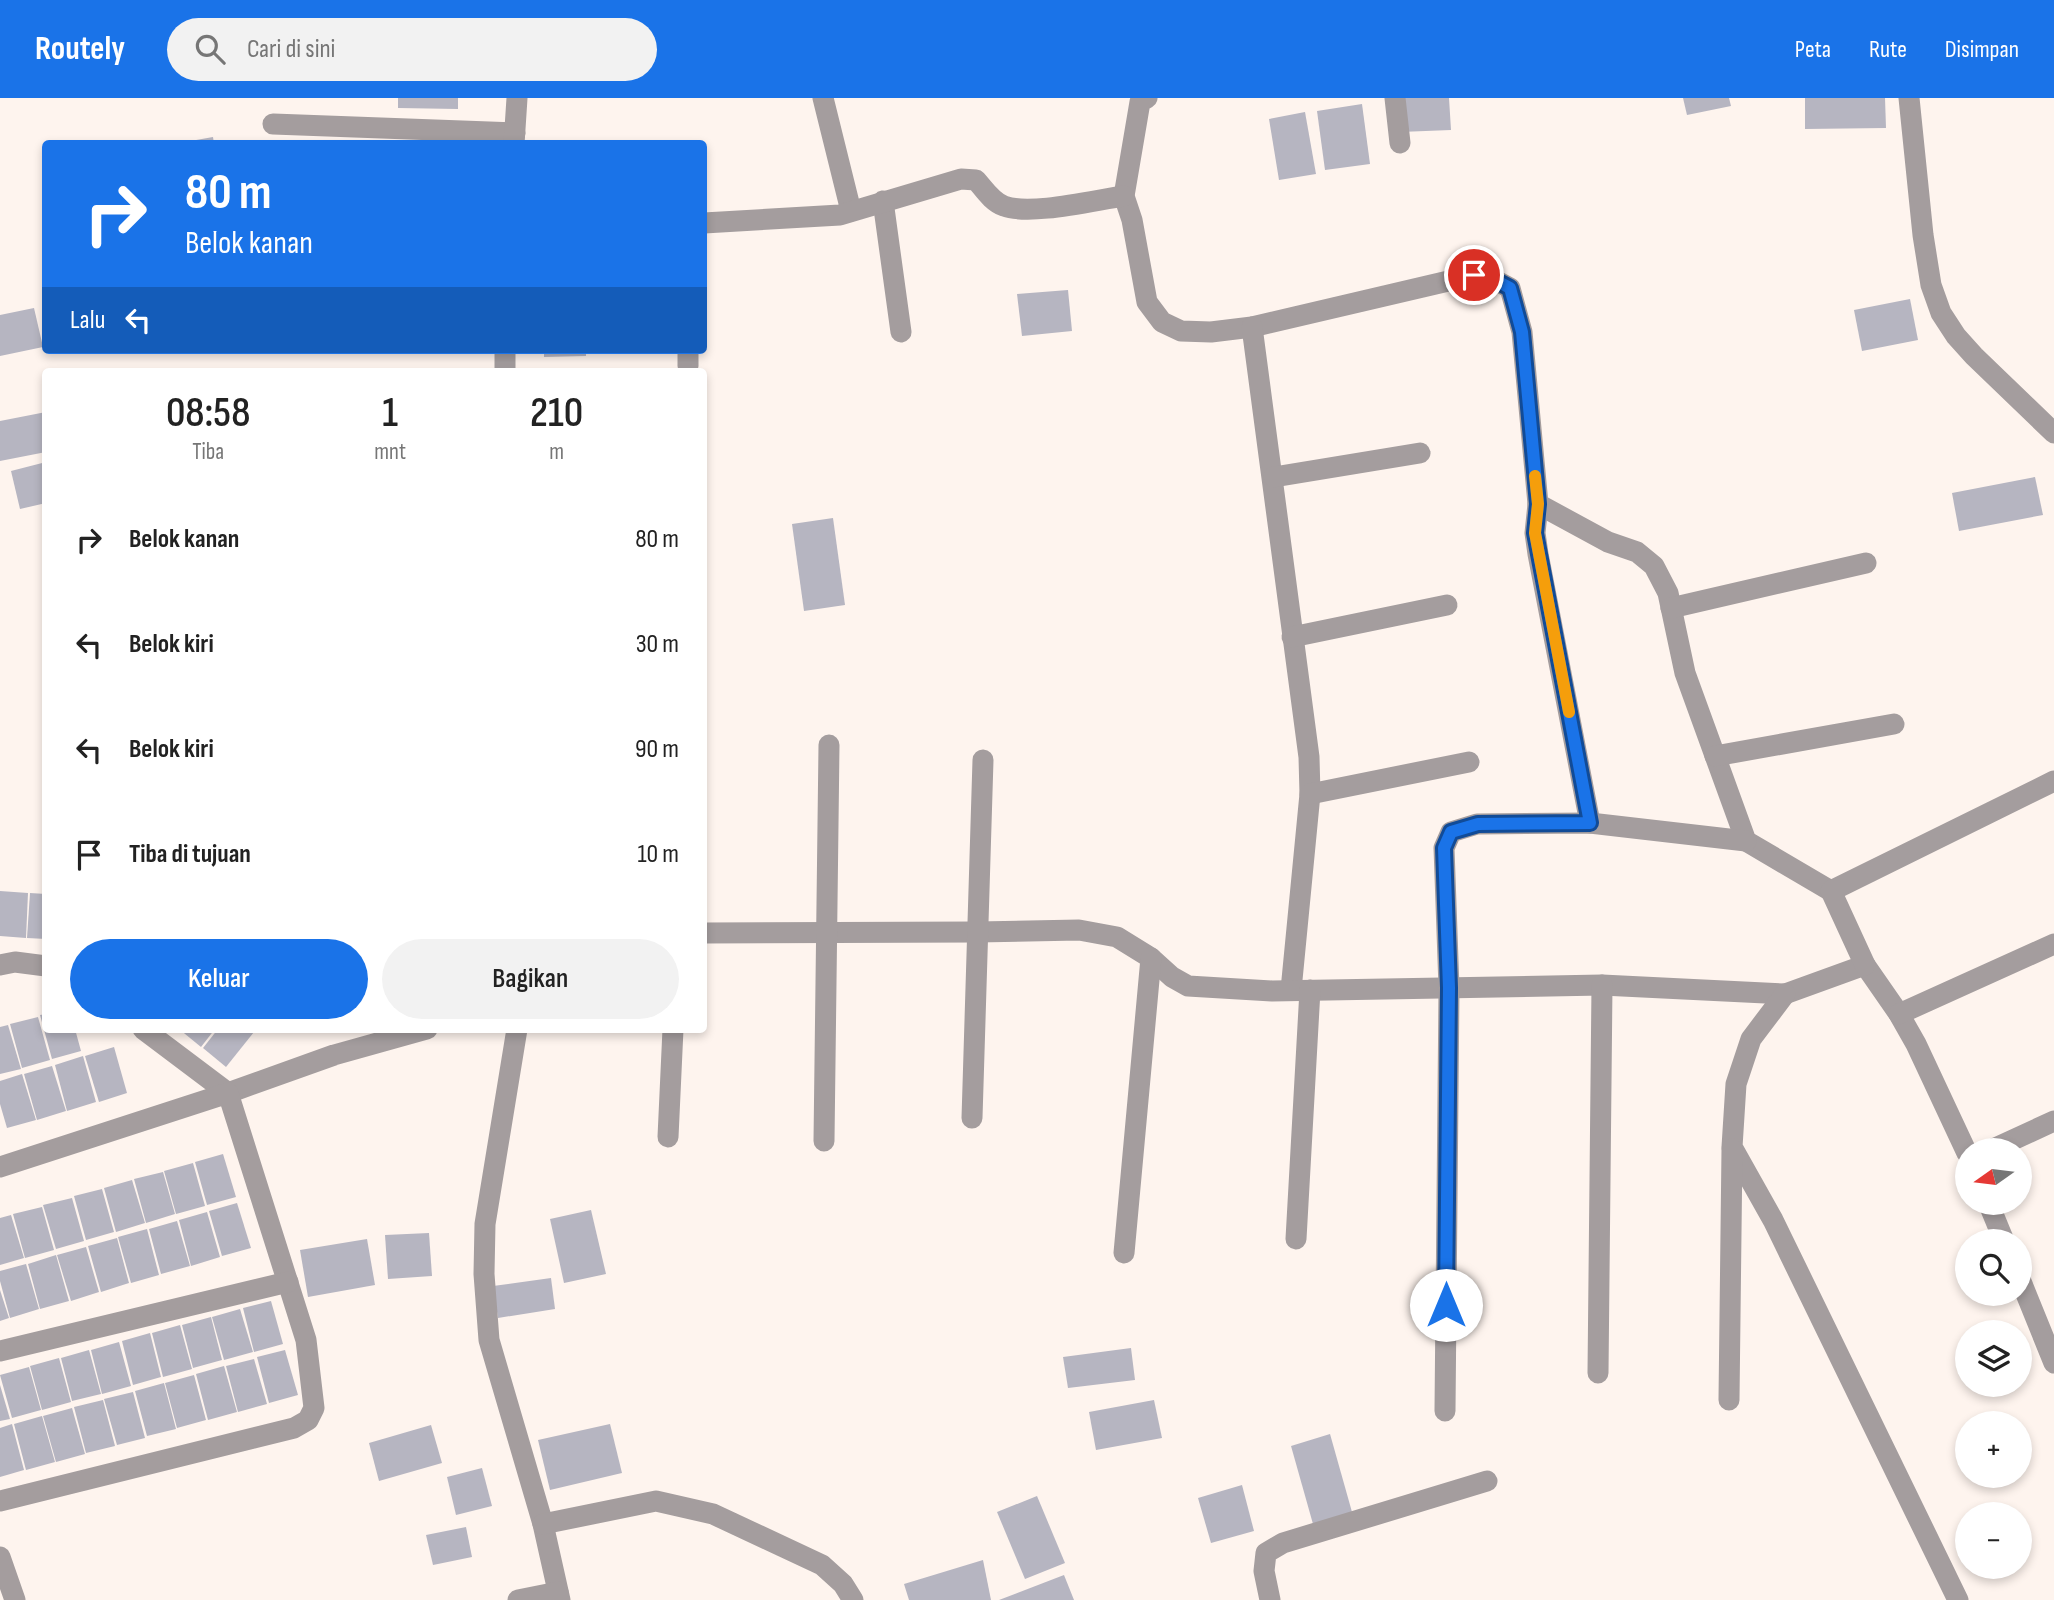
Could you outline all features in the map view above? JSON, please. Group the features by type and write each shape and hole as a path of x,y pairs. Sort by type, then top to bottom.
{"street":[{"path":"273,124 514,138 517,98"},
{"path":"823,98 851,211"},
{"path":"1147,98 1140,102 1124,196 1132,220 1147,302 1162,322 1181,331 1210,332 1252,327 1474,275 1482,275 1510,288 1522,332 1538,504 1535,533 1538,554 1590,823"},
{"path":"1395,98 1400,143"},
{"path":"1909,98 1923,235 1931,285 1941,313 1956,336 1974,356 2054,433"},
{"path":"707,223 840,215 961,178 976,180 990,196 1005,207 1056,206 1124,196"},
{"path":"883,201 901,332"},
{"path":"1252,327 1309,757 1296,1239"},
{"path":"1273,477 1420,453"},
{"path":"1538,504 1587,531 1637,552 1648,559 1660,573 1668,593 1685,673 1746,841"},
{"path":"1671,608 1866,563"},
{"path":"1292,637 1447,606"},
{"path":"1715,756 1894,724"},
{"path":"824,1141 829,745"},
{"path":"972,1118 983,760"},
{"path":"1310,794 1469,762"},
{"path":"1831,891 2054,781"},
{"path":"1445,1410 1449,988 1444,848 1451,832 1478,824 1590,823 1746,841 1831,891 1865,965 1916,1044 1960,1138"},
{"path":"707,933 1079,930 1117,937 1151,957 1172,977 1188,986 1301,990 1602,985 1785,994 1865,965"},
{"path":"1899,1014 2054,944"},
{"path":"1124,1252 1151,957"},
{"path":"0,965 15,962 42,965"},
{"path":"1598,1373 1602,985"},
{"path":"1729,1400 1732,1147 1736,1084 1751,1039 1785,994"},
{"path":"0,1501 294,1428 308,1420 314,1408 306,1340 228,1093 148,1033"},
{"path":"0,1167 228,1093 334,1055 413,1033"},
{"path":"516,1033 485,1224 484,1274 489,1340 543,1524 559,1596 518,1600"},
{"path":"668,1137 673,1033"},
{"path":"2018,1138 2054,1122"},
{"path":"1732,1147 1773,1220 1958,1600"},
{"path":"0,1351 288,1282"},
{"path":"2031,1306 2054,1363"},
{"path":"1270,1600 1264,1571 1266,1553 1283,1543 1487,1481"},
{"path":"543,1524 656,1501 713,1514 821,1565 843,1584 853,1600"},
{"path":"0,1557 15,1600"}],"building":[{"path":"398,98 458,98 458,109 398,108"},
{"path":"1399,98 1449,98 1451,130 1400,132"},
{"path":"1683,98 1729,98 1731,106 1687,115"},
{"path":"1805,98 1885,98 1886,128 1805,129"},
{"path":"1362,104 1370,164 1325,170 1317,111"},
{"path":"1305,112 1316,174 1279,180 1269,119"},
{"path":"1068,290 1072,331 1022,336 1017,294"},
{"path":"1910,299 1918,340 1862,351 1854,310"},
{"path":"34,308 42,347 0,356 0,315"},
{"path":"544,354 586,354 586,356 544,357"},
{"path":"42,413 42,453 0,461 0,421"},
{"path":"42,463 42,504 20,509 11,471"},
{"path":"2035,477 2043,515 1959,531 1952,493"},
{"path":"833,518 845,605 804,611 792,524"},
{"path":"0,891 28,893 26,938 0,936"},
{"path":"30,893 42,894 42,939 27,938"},
{"path":"38,1017 50,1060 22,1068 10,1024"},
{"path":"8,1025 21,1069 0,1074 0,1027"},
{"path":"45,1033 76,1033 81,1051 52,1059"},
{"path":"184,1033 212,1033 201,1047"},
{"path":"215,1033 253,1033 226,1067 203,1048"},
{"path":"114,1047 127,1093 99,1102 85,1056"},
{"path":"83,1056 96,1102 67,1111 55,1065"},
{"path":"52,1066 66,1111 37,1120 24,1074"},
{"path":"22,1074 36,1120 7,1128 0,1104 0,1081"},
{"path":"223,1154 236,1197 207,1205 195,1162"},
{"path":"193,1163 205,1206 176,1214 164,1171"},
{"path":"163,1172 175,1214 146,1223 134,1179"},
{"path":"132,1180 145,1223 116,1232 104,1188"},
{"path":"102,1189 114,1232 86,1240 74,1196"},
{"path":"72,1198 84,1241 56,1249 43,1205"},
{"path":"237,1203 251,1248 222,1256 209,1211"},
{"path":"42,1207 54,1250 25,1258 13,1214"},
{"path":"591,1210 606,1274 564,1283 550,1219"},
{"path":"207,1212 220,1257 191,1266 179,1220"},
{"path":"11,1215 24,1258 0,1265 0,1218"},
{"path":"177,1221 190,1266 161,1274 149,1229"},
{"path":"147,1229 159,1275 131,1283 118,1237"},
{"path":"429,1233 432,1276 388,1279 385,1235"},
{"path":"117,1238 129,1283 101,1292 88,1246"},
{"path":"367,1239 375,1285 308,1297 300,1250"},
{"path":"86,1247 99,1292 71,1301 57,1255"},
{"path":"56,1255 69,1301 40,1309 28,1264"},
{"path":"26,1264 39,1309 10,1318 0,1271"},
{"path":"551,1278 555,1309 498,1318 493,1286"},
{"path":"0,1290 9,1318 0,1321"},
{"path":"271,1301 283,1344 254,1352 243,1308"},
{"path":"240,1309 253,1352 224,1360 212,1317"},
{"path":"211,1317 222,1360 193,1368 182,1325"},
{"path":"180,1325 192,1369 163,1377 152,1333"},
{"path":"150,1333 161,1377 133,1385 122,1341"},
{"path":"119,1342 131,1386 102,1394 91,1350"},
{"path":"1131,1348 1135,1380 1068,1388 1063,1357"},
{"path":"89,1350 101,1394 72,1401 61,1358"},
{"path":"285,1350 298,1395 269,1403 257,1357"},
{"path":"59,1358 71,1402 42,1410 30,1366"},
{"path":"254,1359 267,1404 238,1412 226,1366"},
{"path":"224,1366 237,1412 208,1420 196,1374"},
{"path":"29,1367 41,1410 12,1418 0,1375"},
{"path":"194,1375 206,1420 177,1428 165,1383"},
{"path":"164,1383 176,1429 147,1436 135,1391"},
{"path":"0,1385 10,1419 0,1421"},
{"path":"133,1392 145,1438 117,1445 104,1399"},
{"path":"103,1400 115,1446 86,1453 74,1407"},
{"path":"1154,1400 1162,1438 1096,1450 1089,1412"},
{"path":"72,1408 85,1454 56,1462 43,1416"},
{"path":"42,1416 55,1462 26,1470 14,1424"},
{"path":"12,1424 24,1470 0,1477 0,1428"},
{"path":"610,1424 622,1473 550,1490 538,1440"},
{"path":"431,1425 442,1463 379,1481 369,1443"},
{"path":"1330,1434 1352,1512 1313,1524 1291,1446"},
{"path":"482,1468 492,1506 456,1515 447,1477"},
{"path":"1242,1485 1254,1531 1211,1543 1198,1498"},
{"path":"1037,1496 1065,1563 1025,1579 997,1512"},
{"path":"466,1527 472,1557 433,1565 426,1535"},
{"path":"983,1560 991,1600 909,1600 904,1584"},
{"path":"1064,1575 1074,1600 999,1600"}],"slow traffic":[{"path":"1535,476 1538,504 1535,533 1538,554 1569,712"}],"route":[{"path":"1446,1305 1449,988 1444,848 1451,832 1478,824 1590,823 1535,533 1538,504 1522,332 1516,303 1510,288 1503,283 1482,275 1474,275"}]}
